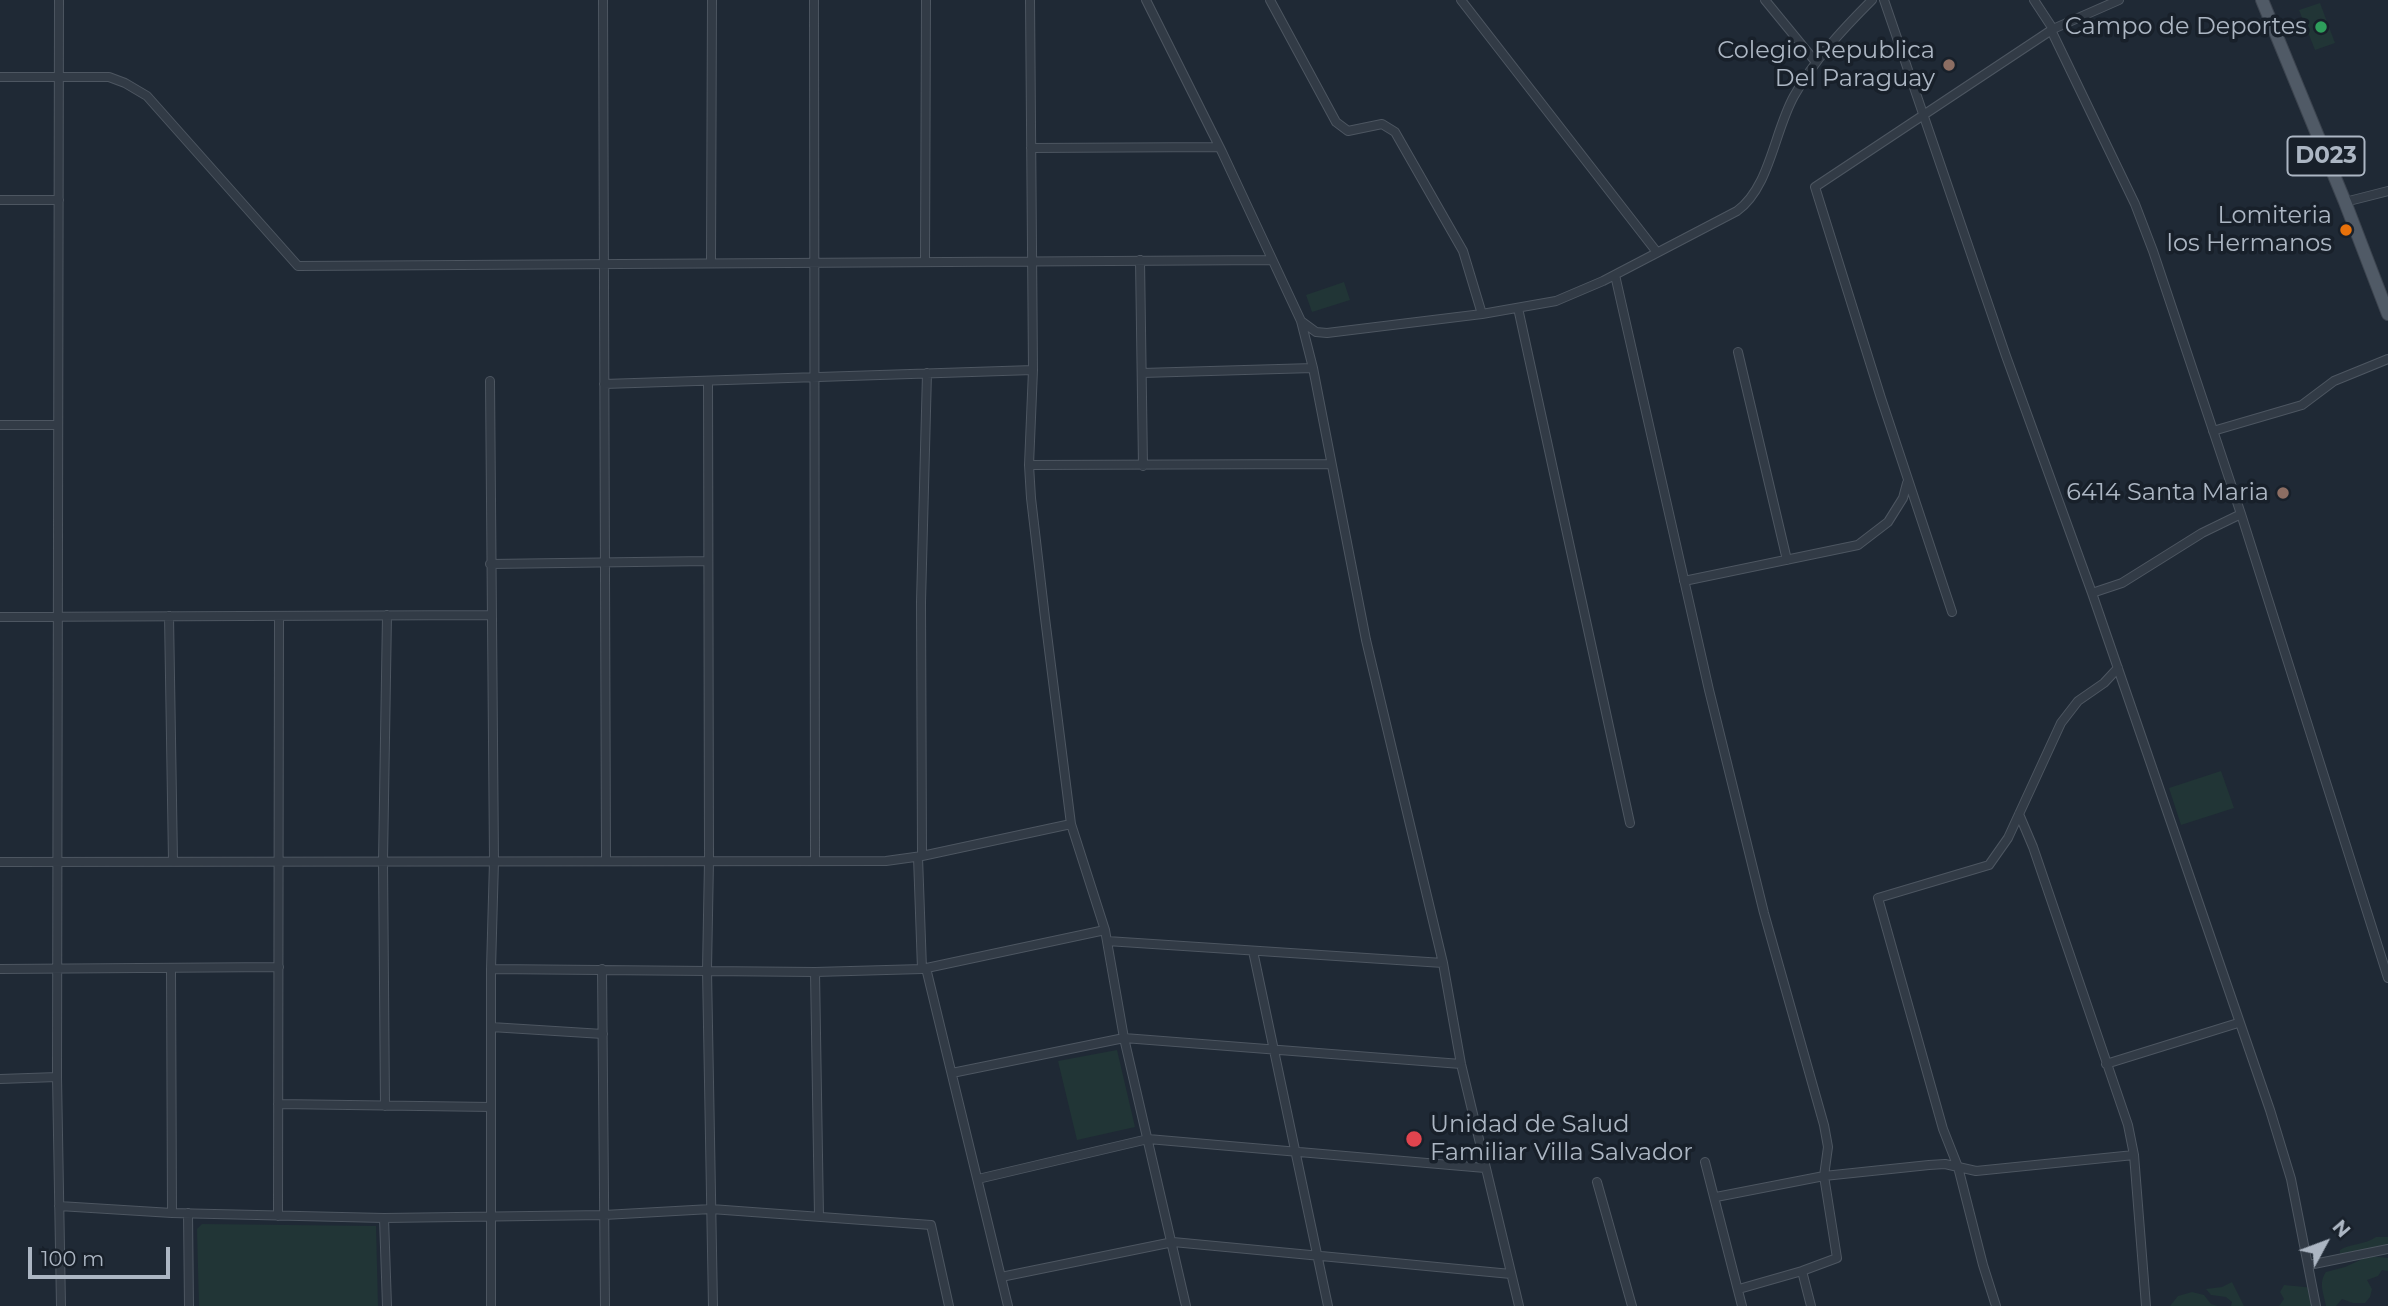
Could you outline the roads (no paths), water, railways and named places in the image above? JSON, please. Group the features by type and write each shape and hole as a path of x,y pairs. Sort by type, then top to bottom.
{"main road":[{"name":"D023","path":"2262,0 2388,314"}],"street":[{"path":"59,0 57,1077 61,1306"},
{"path":"603,0 606,861"},
{"path":"711,263 712,0"},
{"path":"814,0 815,861"},
{"path":"925,262 926,0"},
{"path":"1030,0 1033,370 1029,466 1040,578 1071,824 1105,930 1124,1038 1186,1306"},
{"path":"1146,0 1301,321 1313,368 1366,640 1443,963 1461,1064 1519,1306"},
{"path":"1269,0 1336,122 1348,131 1382,124 1395,132 1463,251 1482,314"},
{"path":"1461,0 1656,251"},
{"path":"1765,0 1815,61"},
{"path":"1301,321 1316,332 1327,333 1482,314 1556,301 1615,275 1656,251 1737,211 1754,196 1780,125 1815,61 1872,0"},
{"path":"1884,0 2270,1110 2291,1179 2316,1306"},
{"path":"2034,0 2052,29 2136,204 2242,514 2388,978"},
{"path":"1952,612 1815,187 2052,29 2119,0"},
{"path":"0,77 109,78 125,83 147,96 298,266 1272,260"},
{"path":"1031,148 1219,147"},
{"path":"2345,202 2388,191"},
{"path":"0,200 59,200"},
{"path":"1140,261 1143,466"},
{"path":"1615,275 1684,581 1764,913 1828,1147 1824,1176 1837,1258 1739,1289"},
{"path":"1518,308 1630,823"},
{"path":"1738,352 1787,560"},
{"path":"2213,431 2302,405 2334,381 2388,359"},
{"path":"1142,373 1313,368"},
{"path":"604,384 1033,370"},
{"path":"927,373 921,602 920,857 924,969 1008,1306"},
{"path":"708,381 707,970 713,1306"},
{"path":"490,382 494,861 491,969 491,1306"},
{"path":"0,425 58,425"},
{"path":"1029,466 1331,464"},
{"path":"1684,581 1858,545 1888,522 1903,498 1907,475"},
{"path":"2092,593 2122,583 2202,533 2242,514"},
{"path":"490,564 708,561"},
{"path":"385,1106 383,861 387,615"},
{"path":"0,617 490,615"},
{"path":"278,1216 279,616"},
{"path":"169,617 173,861"},
{"path":"1996,1306 1958,1167 1943,1129 1878,898 1989,865 2008,838 2055,735 2068,713 2078,701 2104,683 2118,668"},
{"path":"2019,814 2033,847 2127,1125 2134,1155 2146,1306"},
{"path":"0,862 886,861 920,857 1071,824"},
{"path":"491,969 815,972 924,969 1105,930"},
{"path":"1107,941 1443,963"},
{"path":"1253,951 1328,1306"},
{"path":"0,969 278,967"},
{"path":"171,968 172,1213"},
{"path":"602,970 605,1306"},
{"path":"815,972 819,1216"},
{"path":"2106,1064 2238,1023"},
{"path":"491,1027 603,1034"},
{"path":"952,1073 1124,1038 1461,1064"},
{"path":"0,1079 57,1077"},
{"path":"278,1104 491,1107"},
{"path":"978,1179 1148,1139 1485,1168"},
{"path":"1716,1197 1824,1176 1945,1164 1976,1171 2134,1155"},
{"path":"1705,1161 1742,1306"},
{"path":"1597,1181 1632,1306"},
{"path":"59,1206 172,1213 384,1218 604,1216 711,1209 930,1225 948,1306"},
{"path":"188,1213 189,1306"},
{"path":"384,1218 387,1306"},
{"path":"1001,1277 1173,1242 1511,1273"},
{"path":"2309,1265 2388,1249"},
{"path":"1802,1271 1811,1306"}],"place":[{"name":"Campo de Deportes","path":"2321,27"},
{"name":"Colegio Republica Del Paraguay","path":"1949,65"},
{"name":"Lomiteria los Hermanos","path":"2346,230"},
{"name":"6414 Santa Maria","path":"2283,493"},
{"name":"Unidad de Salud Familiar Villa Salvador","path":"1414,1139"}]}
